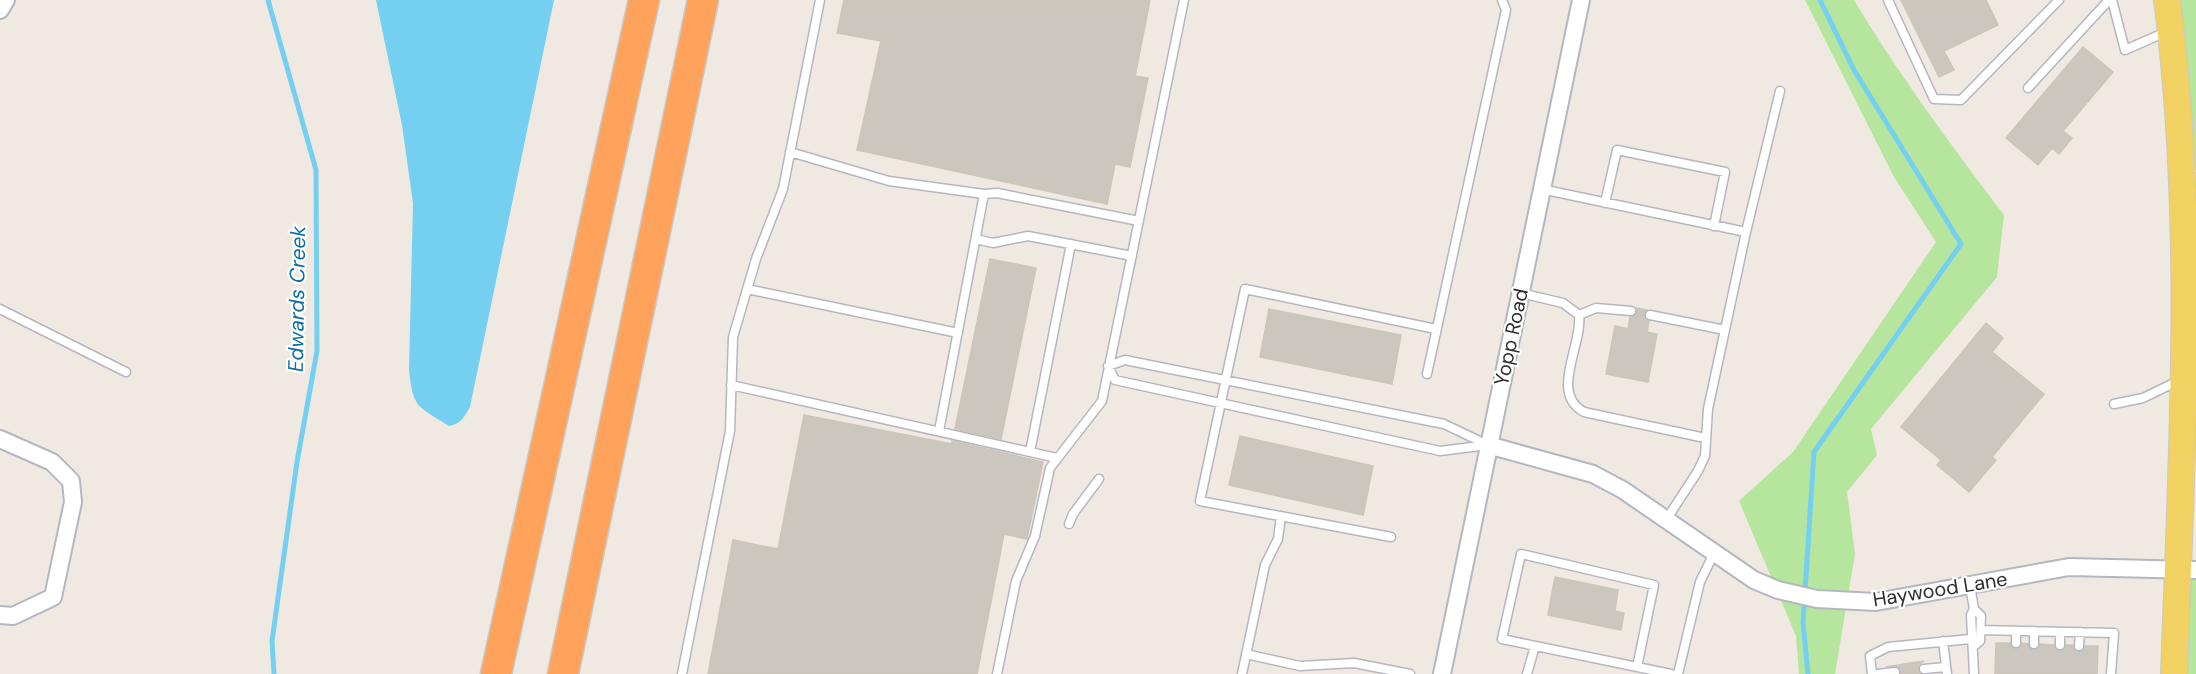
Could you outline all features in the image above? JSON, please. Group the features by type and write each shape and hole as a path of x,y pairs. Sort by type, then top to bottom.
{"highway":[{"path":"496,674 644,0"},
{"path":"563,674 703,0"}],"main road":[{"path":"2167,0 2184,132 2192,248 2192,318 2185,377 2187,569 2174,674"}],"street":[{"path":"0,10 6,0"},
{"name":"Yopp Road","path":"1442,674 1540,189 1581,0"},
{"path":"0,439 52,462 71,481 73,502 53,597 13,616 0,615"},
{"name":"Haywood Lane","path":"1488,445 1593,474 1623,490 1754,580 1778,590 1817,599 1876,602 2069,567 2187,569"}],"lane":[{"path":"682,674 730,431 734,337 747,289 783,189 820,0"},
{"path":"997,674 1016,581 1035,536 1050,468 1102,401 1184,0"},
{"path":"1427,374 1452,269 1504,21 1506,10 1502,0"},
{"path":"1888,0 1934,99 1962,100 2059,0"},
{"path":"2110,0 2125,50 2172,29"},
{"path":"2028,88 2110,0"},
{"path":"1666,520 1698,471 1705,456 1708,409 1746,232 1780,91"},
{"path":"1605,203 1617,150 1725,172 1714,226"},
{"path":"790,152 889,181 984,194 997,193 1139,220"},
{"path":"1540,189 1746,232"},
{"path":"939,431 984,194"},
{"path":"976,239 993,243 1028,236 1132,256"},
{"path":"1030,452 1071,244"},
{"path":"747,289 957,333"},
{"path":"1391,537 1200,501 1245,289 1436,329"},
{"path":"1520,293 1563,303 1579,315 1581,328 1567,391 1574,407 1584,412 1705,438"},
{"path":"1579,315 1596,308 1631,310"},
{"path":"0,309 126,372"},
{"path":"1650,315 1725,330"},
{"path":"1108,366 1125,360 1444,424 1488,445"},
{"path":"1108,366 1115,380 1440,451 1488,445"},
{"path":"2114,404 2143,398 2185,377"},
{"path":"731,385 1057,458"},
{"path":"1069,524 1073,514 1099,479"},
{"path":"1242,674 1265,566 1278,539 1281,516"},
{"path":"1678,674 1700,582 1714,553"},
{"path":"1638,667 1654,585 1521,554 1502,639 1671,674"},
{"path":"1872,674 1870,657 1888,647 1944,641 1972,643 1980,640 1981,616 1974,609 1970,586"},
{"path":"1974,609 1971,615 1974,674"},
{"path":"1981,630 2114,633 2111,674"},
{"path":"2016,631 2016,643"},
{"path":"2034,631 2034,644"},
{"path":"2060,632 2060,645"},
{"path":"2079,646 2080,632"},
{"path":"1924,669 1946,670 1944,641"},
{"path":"1527,674 1535,646"},
{"path":"1246,654 1300,666 1354,663 1410,674"},
{"path":"1878,674 1895,672"}],"green space":[{"path":"1805,0 1854,0 1907,83 2004,215 1997,277 1871,429 1877,455 1847,492 1855,554 1835,674 1799,674 1796,636 1739,501 1793,452 1936,242 1894,177"},
{"path":"2167,0 2196,0 2196,170 2186,173"},
{"path":"2178,568 2196,570 2196,674 2174,674"}],"water":[{"path":"376,0 554,0 470,407 460,421 449,426 419,405 415,400 411,383 409,370 413,203 402,125"}],"building":[{"path":"844,0 1150,0 1135,76 1148,78 1130,167 1115,164 1107,204 857,150 881,41 837,33"},
{"path":"1901,0 1986,0 1998,25 1944,51 1954,70 1939,77"},
{"path":"2083,47 2113,72 2063,131 2072,138 2059,154 2052,148 2038,165 2006,138"},
{"path":"990,259 1036,268 1001,439 955,429"},
{"path":"1636,308 1647,310 1644,314 1649,321 1647,332 1657,334 1648,382 1606,374 1615,326 1628,329 1630,317 1636,314"},
{"path":"1269,309 1401,335 1392,384 1260,357"},
{"path":"1986,323 2003,338 1992,352 2044,394 1992,457 1996,460 1969,492 1937,465 1941,460 1901,427"},
{"path":"804,415 952,444 952,441 1043,462 1027,539 1004,534 977,674 708,674 733,540 778,549"},
{"path":"1240,436 1373,466 1363,515 1229,485"},
{"path":"1555,577 1618,590 1615,611 1624,613 1621,630 1548,615"},
{"path":"1996,643 2010,643 2015,649 2022,643 2028,644 2033,650 2040,644 2054,645 2059,651 2066,645 2073,645 2079,652 2085,646 2098,646 2097,674 1995,674"},
{"path":"1923,661 1918,667 1920,674 1901,674 1898,666 1886,667"}],"waterway":[{"name":"Edwards Creek","path":"268,0 316,170 317,351 297,462 272,641 274,674"},
{"path":"1808,674 1803,622 1814,452 1961,244 1854,70 1820,0"}]}
